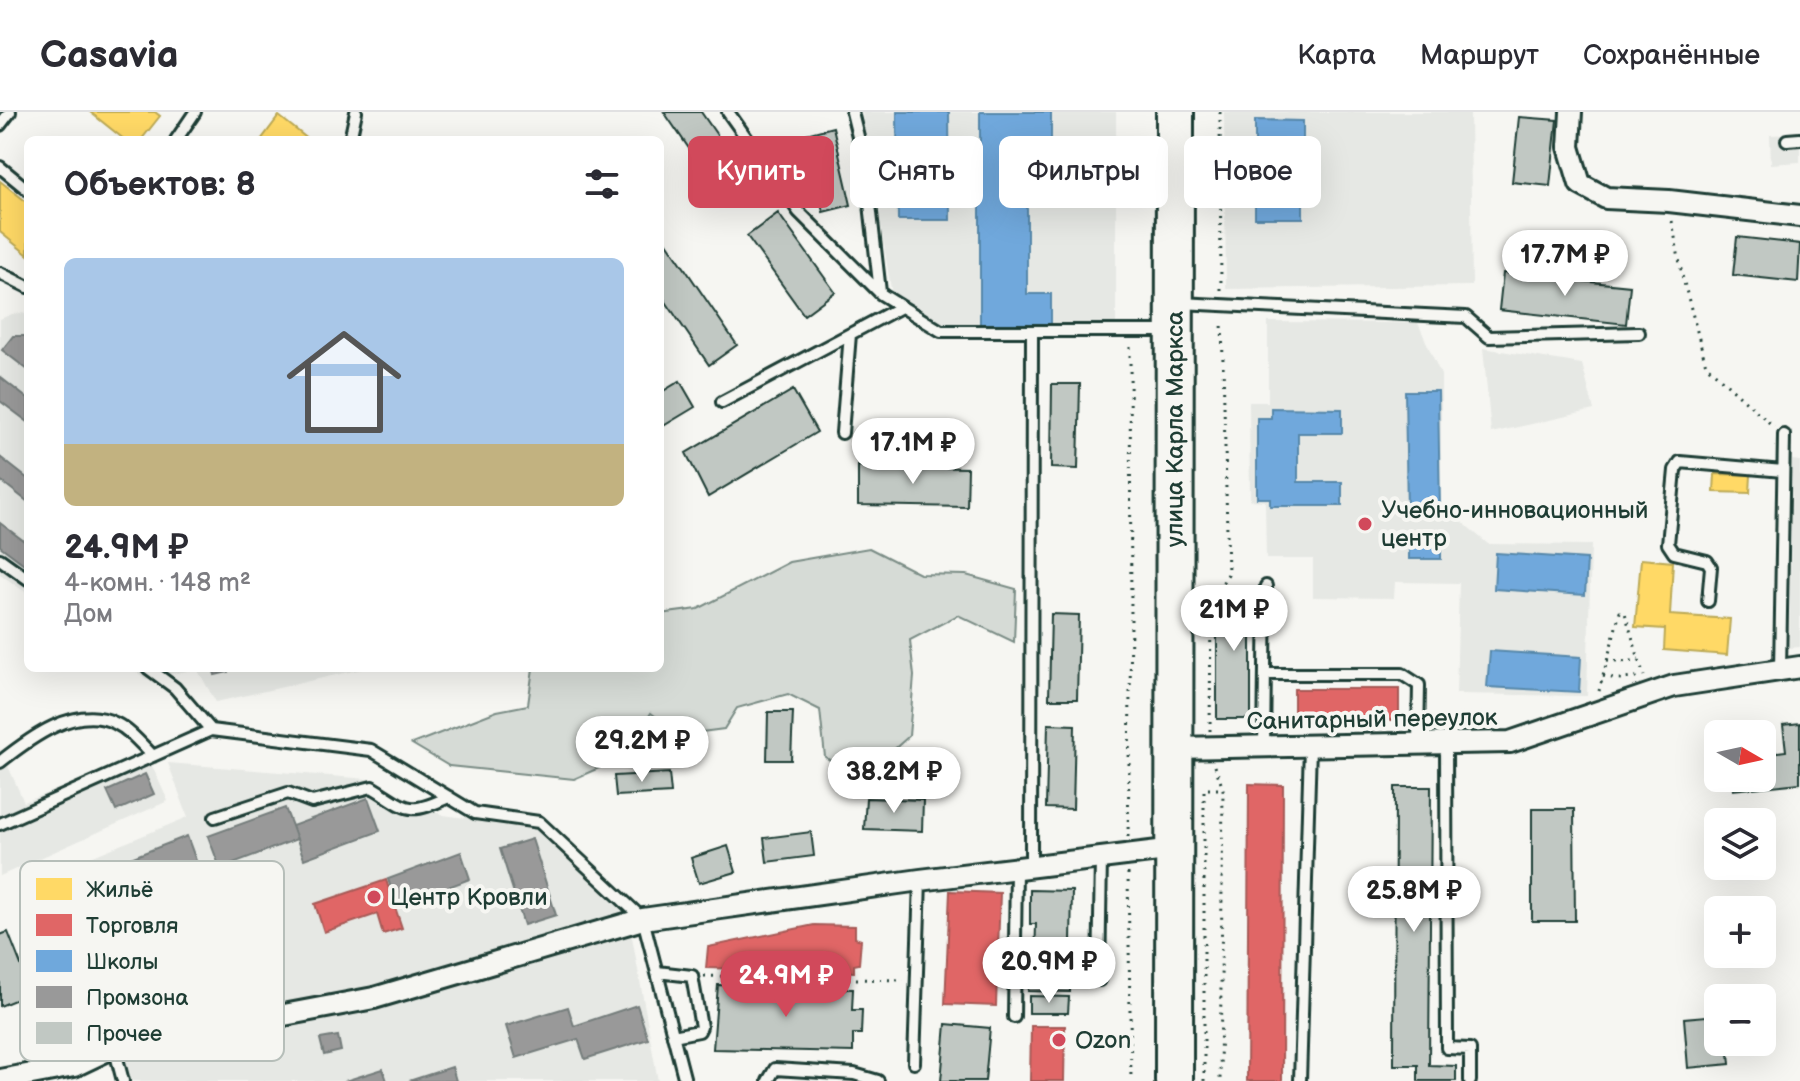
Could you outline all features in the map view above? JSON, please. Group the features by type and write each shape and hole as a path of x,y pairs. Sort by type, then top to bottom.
{"highway":[{"name":"улица Карла Маркса","path":"1174,1081 1175,112"}],"street":[{"path":"1571,112 1569,147 1580,184 1606,198 1669,201 1800,216"},
{"name":"Санитарный переулок","path":"1174,748 1510,742 1593,714 1647,685 1674,686 1790,668"},
{"path":"284,1015 374,998 643,919 920,880 1175,849"},
{"path":"0,1080 74,1066 85,1061"}],"lane":[{"path":"0,125 10,112"},
{"path":"179,136 195,112"},
{"path":"351,136 356,112"},
{"path":"728,112 799,212 881,294 941,331 1032,331 1174,317 1222,305 1466,317 1489,337 1639,333"},
{"path":"852,112 866,169 873,248 881,294"},
{"path":"1787,140 1800,139"},
{"path":"0,167 24,187"},
{"path":"0,273 24,285"},
{"path":"722,402 901,307"},
{"path":"1014,1017 1024,867 1032,331"},
{"path":"842,433 850,334"},
{"path":"1784,435 1790,668"},
{"path":"1708,601 1711,567 1707,561 1674,553 1668,544 1675,470 1680,462 1783,471"},
{"path":"0,559 24,576"},
{"path":"1264,747 1266,586"},
{"path":"153,672 175,688 211,730"},
{"path":"1265,674 1402,674 1419,685 1418,744"},
{"path":"0,762 39,735 86,716 106,719 124,728 153,756"},
{"path":"0,824 211,730 371,750 475,813 539,822 643,919 685,1081"},
{"path":"1446,743 1447,1048 1470,1049 1470,1081"},
{"path":"1300,1081 1310,746"},
{"path":"215,817 288,793 312,802 372,787 408,809 420,810 449,797"},
{"path":"1099,980 1101,858"},
{"path":"914,1063 920,880"},
{"path":"657,972 692,976 701,1027 693,1034 673,1036"},
{"path":"118,1061 123,1081"},
{"path":"768,1081 775,1069 854,1074 878,1081"}],"path":[{"path":"1220,112 1228,574 1211,601 1210,748 1223,789 1220,1081"},
{"path":"1669,201 1682,275 1706,365 1784,435"},
{"path":"1130,344 1128,855 1131,1081"},
{"path":"1593,714 1620,612 1625,613 1647,685"},
{"path":"1607,660 1628,662 1639,659"},
{"path":"1603,676 1616,680 1631,679 1647,685"},
{"path":"1204,1081 1204,789 1223,789"},
{"path":"692,976 917,980"}],"shaded area":[{"path":"862,112 1116,112 1116,136 999,136 999,208 1116,208 1116,335 941,331 892,295 878,208 983,208 983,136 866,136"},
{"path":"1224,112 1470,112 1472,286 1226,289 1225,208 1321,208 1321,136 1224,136"},
{"path":"1800,134 1800,162 1771,164 1770,135"},
{"path":"24,313 24,591 0,574 0,319"},
{"name":"Учебно-инновационный центр","path":"1268,322 1418,323 1441,375 1441,504 1488,544 1591,545 1587,696 1456,694 1459,583 1395,582 1394,598 1313,597 1313,559 1266,559 1265,501 1250,500 1249,402 1268,402"},
{"path":"1483,348 1582,364 1594,410 1491,433"},
{"path":"1792,460 1800,461 1800,647 1789,648"},
{"path":"869,548 920,574 966,575 1016,589 1014,642 958,615 910,640 914,676 909,736 881,761 850,773 825,757 820,710 788,694 737,708 724,729 679,735 651,713 624,757 574,779 449,766 412,744 497,711 528,705 532,672 664,672 664,613 698,609 789,562"},
{"path":"136,672 182,672 146,679"},
{"path":"199,672 349,672 216,702"},
{"path":"0,748 24,802 147,755 168,801 34,861 20,861 20,867 0,876"},
{"path":"168,763 368,779 443,815 534,827 612,891 631,931 658,1081 132,1081 126,1061 284,1061 284,861 81,861 188,817"}],"building: Жильё":[{"path":"90,112 155,112 160,116 144,136 120,136"},
{"path":"279,116 304,136 264,136"},
{"path":"0,181 24,200 24,252 0,232"},
{"path":"1715,474 1751,475 1750,493 1714,492"},
{"path":"1641,559 1673,562 1670,615 1730,619 1727,655 1664,650 1665,629 1635,627"}],"building: Торговля":[{"path":"1294,689 1399,689 1399,720 1294,720"},
{"path":"1249,784 1283,785 1282,1081 1247,1081"},
{"path":"386,880 402,928 383,934 377,914 324,932 315,904"},
{"path":"950,891 1000,893 996,1006 945,1004"},
{"path":"814,925 855,926 855,938 861,940 859,964 854,965 854,972 706,968 708,947"},
{"path":"1031,1026 1065,1026 1064,1081 1030,1081"}],"building: Школы":[{"path":"897,112 949,112 949,136 897,136"},
{"path":"980,112 1051,112 1051,136 999,136 999,208 1027,208 1027,294 1051,294 1051,326 980,326 983,136 980,136"},
{"path":"1255,120 1303,121 1303,136 1255,136"},
{"path":"898,208 950,208 950,220 898,220"},
{"path":"1255,208 1303,208 1303,218 1255,218"},
{"path":"1405,391 1438,391 1440,512 1407,513"},
{"path":"1271,408 1342,409 1342,433 1298,433 1298,482 1342,482 1342,506 1270,506 1270,498 1257,498 1257,418 1271,418"},
{"path":"1409,544 1441,544 1441,559 1409,559"},
{"path":"1496,553 1587,559 1585,595 1494,589"},
{"path":"1490,651 1581,657 1579,692 1487,687"}],"building: Промзона":[{"path":"13,336 24,336 24,367 2,350"},
{"path":"0,377 24,396 24,419 0,401"},
{"path":"0,457 24,476 24,499 0,480"},
{"path":"0,523 24,541 24,564 0,546"},
{"path":"145,774 154,794 116,811 107,791"},
{"path":"368,798 380,831 304,859 292,826"},
{"path":"285,808 297,839 239,861 217,861 208,836"},
{"path":"187,836 196,861 123,861"},
{"path":"532,839 556,915 524,925 500,849"},
{"path":"461,852 470,879 397,906 388,879"},
{"path":"637,1005 648,1039 585,1059 578,1039 516,1058 506,1026 568,1007 574,1026"},
{"path":"338,1036 341,1051 324,1055 320,1039"},
{"path":"452,1067 456,1081 409,1081"},
{"path":"383,1069 387,1081 345,1081"}],"building: Прочее":[{"path":"664,112 701,112 718,136 688,136 688,147"},
{"path":"1519,117 1557,120 1550,186 1512,182"},
{"path":"833,127 850,205 823,212 822,208 834,208 834,136 806,134"},
{"path":"778,213 835,292 804,315 747,236"},
{"path":"1737,237 1800,244 1798,282 1733,275"},
{"path":"664,238 737,345 709,365 664,299"},
{"path":"1503,273 1630,286 1626,324 1499,310"},
{"path":"680,381 695,407 664,426 664,391"},
{"path":"1052,384 1080,384 1078,469 1051,468"},
{"path":"793,390 817,432 708,497 686,453"},
{"path":"858,466 968,468 967,507 858,505"},
{"path":"1217,587 1251,587 1251,719 1217,719"},
{"path":"1051,614 1079,615 1077,699 1049,699"},
{"path":"768,712 793,712 791,760 767,760"},
{"path":"1800,723 1800,783 1776,786 1776,752 1786,751 1783,725"},
{"path":"1048,724 1075,725 1073,809 1046,808"},
{"path":"669,773 671,793 616,796 614,776"},
{"path":"1395,787 1431,787 1429,1065 1456,1066 1456,1081 1418,1081 1418,1065 1394,1065"},
{"path":"866,798 923,800 922,831 864,829"},
{"path":"1532,809 1574,809 1575,921 1532,921"},
{"path":"811,832 814,856 767,862 764,838"},
{"path":"728,846 736,872 699,883 691,858"},
{"path":"1030,890 1072,891 1070,992 1028,991 1029,960 1035,960 1036,924 1030,924"},
{"path":"8,932 20,962 20,998 0,1006 0,935"},
{"path":"718,985 853,989 852,1010 862,1010 861,1034 853,1034 853,1052 713,1049"},
{"path":"1029,996 1069,997 1068,1013 1029,1013"},
{"path":"1704,1016 1704,1056 1729,1056 1730,1064 1688,1068 1684,1018"},
{"path":"946,1024 990,1028 985,1081 941,1081"}],"place":[{"name":"Учебно-инновационный центр","path":"1365,524"},
{"name":"Центр Кровли","path":"374,897"},
{"name":"Ozon","path":"1059,1040"}]}
